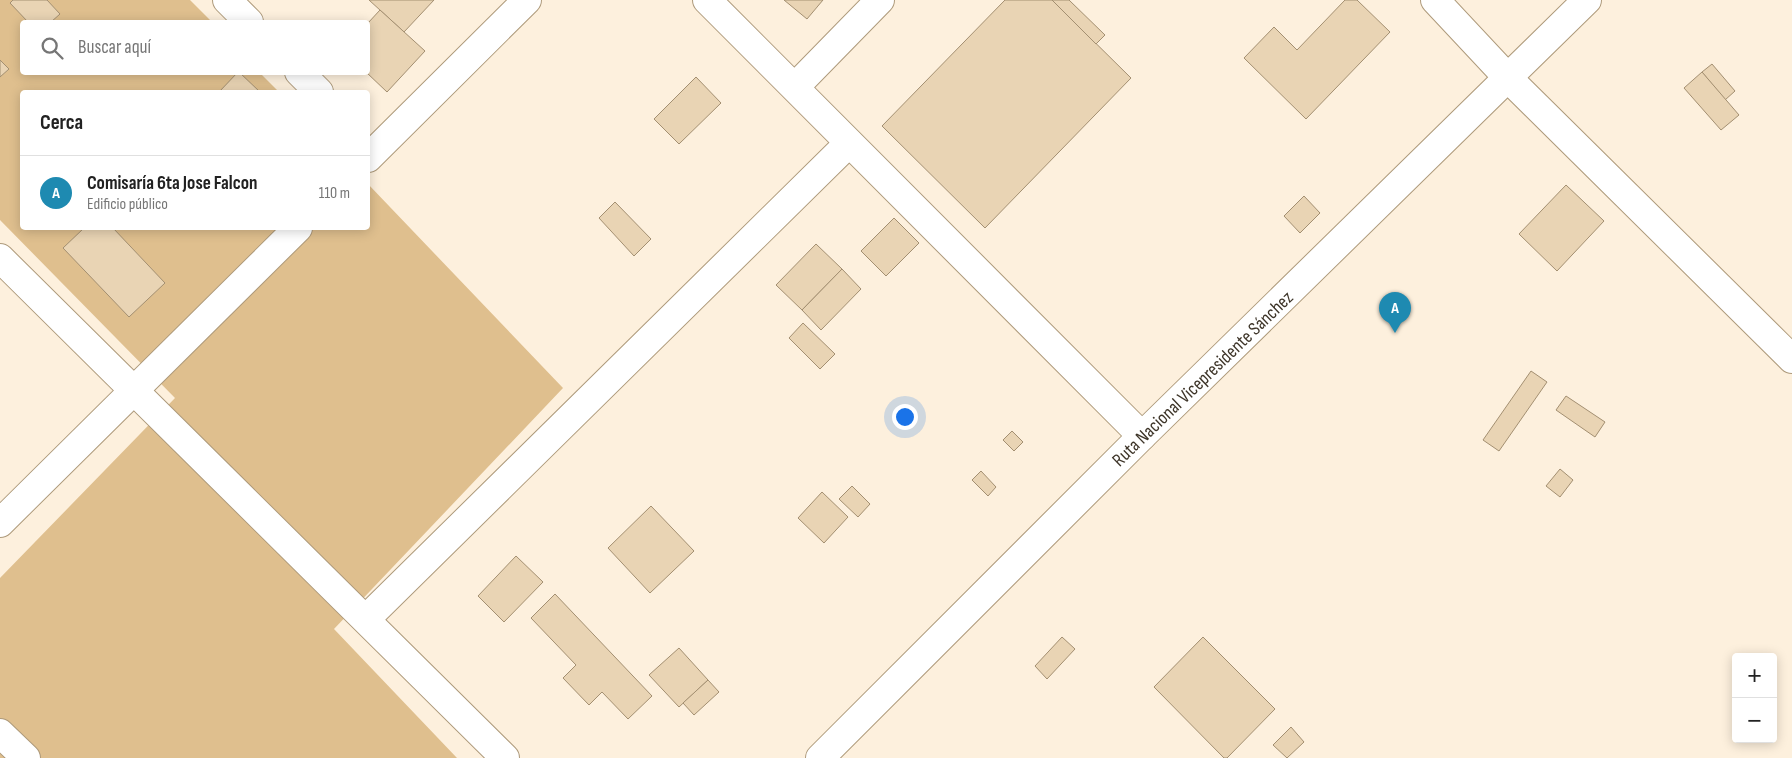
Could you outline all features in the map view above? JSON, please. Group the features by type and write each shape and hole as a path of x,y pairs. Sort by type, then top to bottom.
{"main road":[{"path":"226,0 247,20"},
{"path":"370,149 526,0"},
{"path":"707,0 1142,436"},
{"path":"795,87 880,0"},
{"path":"1435,0 1508,78 1792,359"},
{"name":"Ruta Nacional Vicepresidente Sánchez","path":"820,758 1142,436 1587,0"},
{"path":"302,75 317,90"},
{"path":"366,619 849,143"},
{"path":"0,523 296,230"},
{"path":"0,258 505,758"},
{"path":"0,733 26,758"}],"shaded area":[{"path":"0,0 190,0 210,20 20,20 20,75 262,75 277,90 20,90 20,230 370,230 370,186 563,388 334,629 457,758 0,758 0,578 175,398 0,220"}],"building":[{"path":"13,0 47,0 60,14 53,20 26,20 10,3"},
{"path":"369,0 434,0 404,32"},
{"path":"784,0 823,0 807,19"},
{"path":"1005,0 1052,0 1131,78 985,228 882,126"},
{"path":"1052,0 1069,0 1105,35 1096,44"},
{"path":"1345,0 1357,0 1390,32 1306,119 1244,58 1274,27 1297,50"},
{"path":"380,10 425,51 387,92 369,75 370,21"},
{"path":"0,60 9,69 0,77"},
{"path":"1712,64 1735,91 1725,100 1702,72"},
{"path":"1702,72 1739,115 1721,130 1684,88"},
{"path":"235,75 242,75 258,90 221,90"},
{"path":"696,77 721,103 679,144 654,119"},
{"path":"1566,185 1604,221 1557,271 1519,234"},
{"path":"1304,196 1320,213 1300,233 1284,216"},
{"path":"615,202 651,239 634,256 599,218"},
{"path":"894,218 919,243 886,276 861,251"},
{"path":"82,230 115,230 165,283 129,317 63,248"},
{"path":"816,244 842,269 802,310 776,285"},
{"path":"842,269 861,289 821,330 802,310"},
{"path":"803,323 835,354 820,369 789,338"},
{"path":"1531,371 1547,382 1499,451 1483,440"},
{"path":"1566,396 1605,422 1595,437 1556,410"},
{"path":"1012,431 1023,442 1014,451 1003,440"},
{"path":"1560,469 1573,480 1560,497 1546,486"},
{"path":"981,471 996,487 988,496 972,480"},
{"path":"852,486 870,504 858,517 839,499"},
{"path":"822,492 848,517 824,543 798,518"},
{"path":"651,506 694,551 650,593 608,548"},
{"path":"516,556 543,582 504,622 478,596"},
{"path":"555,594 652,696 628,719 602,692 589,705 563,678 576,665 531,618"},
{"path":"1062,637 1075,649 1047,679 1035,666"},
{"path":"1203,637 1275,709 1227,758 1224,758 1154,687"},
{"path":"679,648 708,680 679,707 649,675"},
{"path":"708,680 719,692 694,715 683,703"},
{"path":"1291,727 1304,742 1287,758 1273,745"}],"place":[{"name":"Comisaría 6ta Jose Falcon","path":"1395,333"}]}
